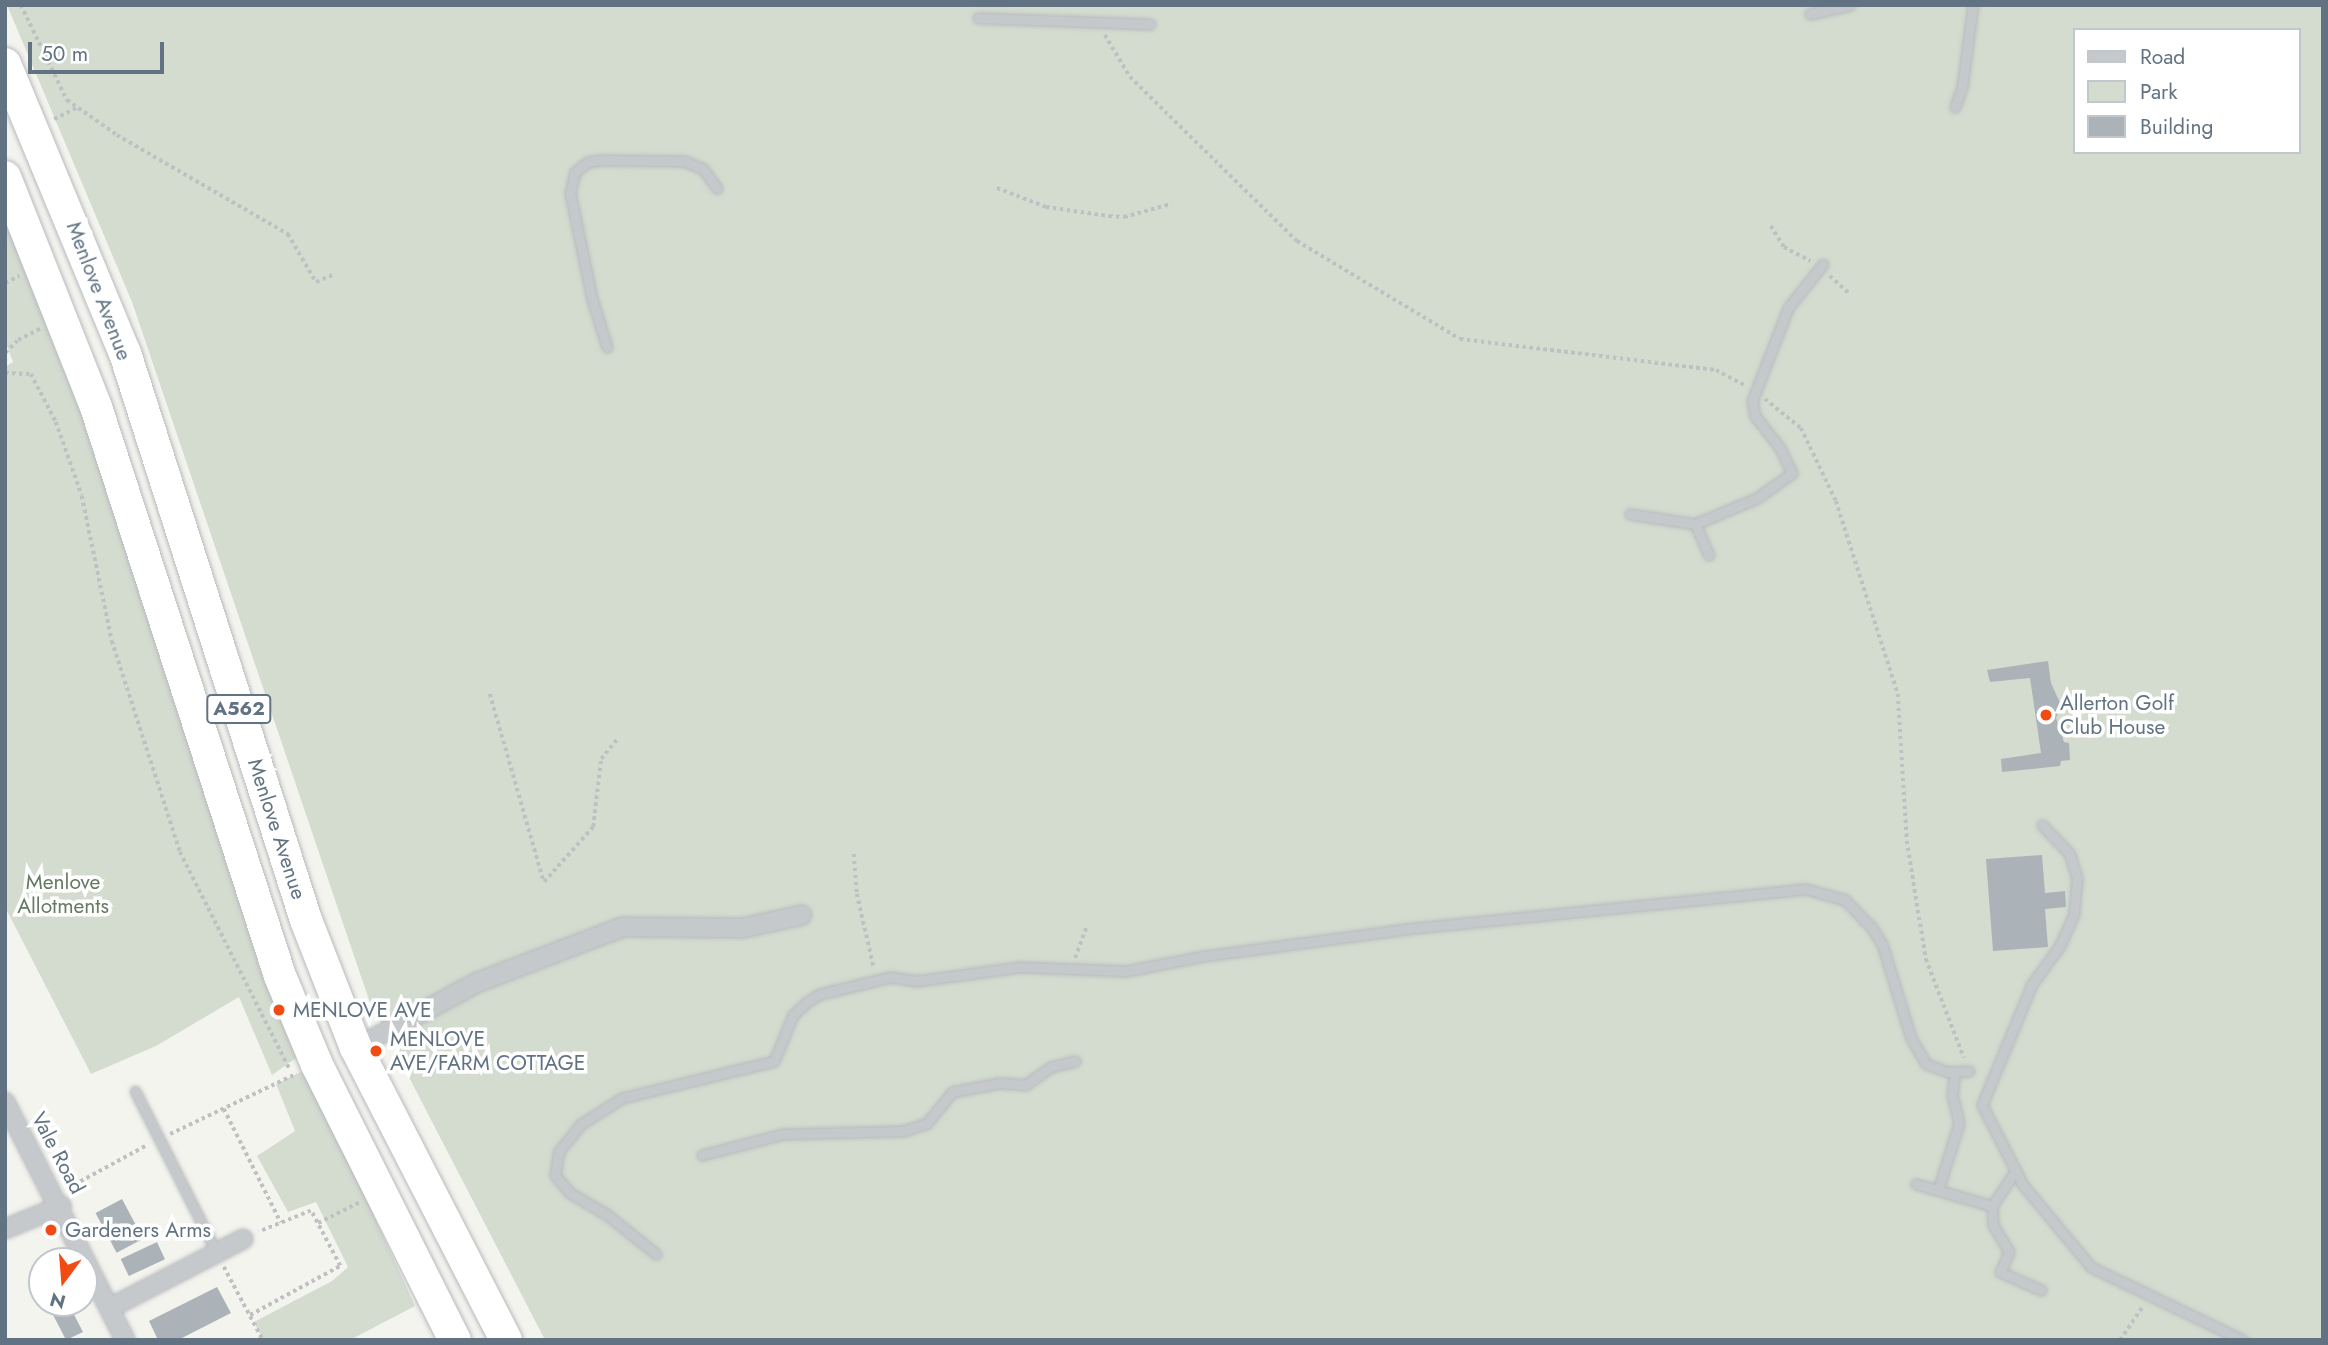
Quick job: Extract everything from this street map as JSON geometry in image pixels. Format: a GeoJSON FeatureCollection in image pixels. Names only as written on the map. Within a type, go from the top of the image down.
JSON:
{"type":"FeatureCollection","features":[{"type":"Feature","properties":{"kind":"highway","name":"Menlove Avenue"},"geometry":{"type":"LineString","coordinates":[[5,64],[125,354],[306,920],[356,1048],[506,1340]]}},
{"type":"Feature","properties":{"kind":"highway","name":"Menlove Avenue"},"geometry":{"type":"LineString","coordinates":[[5,177],[64,317],[201,723],[280,976],[305,1070],[380,1192],[455,1340]]}},
{"type":"Feature","properties":{"kind":"highway"},"geometry":{"type":"LineString","coordinates":[[305,1070],[356,1048]]}},
{"type":"Feature","properties":{"kind":"street"},"geometry":{"type":"LineString","coordinates":[[356,1048],[476,983],[623,927],[743,928],[802,915]]}},
{"type":"Feature","properties":{"kind":"street","name":"Vale Road"},"geometry":{"type":"LineString","coordinates":[[7,1110],[58,1201],[124,1340]]}},
{"type":"Feature","properties":{"kind":"street"},"geometry":{"type":"LineString","coordinates":[[5,1228],[58,1201]]}},
{"type":"Feature","properties":{"kind":"street"},"geometry":{"type":"LineString","coordinates":[[110,1308],[243,1239]]}},
{"type":"Feature","properties":{"kind":"lane"},"geometry":{"type":"LineString","coordinates":[[1810,14],[1850,5]]}},
{"type":"Feature","properties":{"kind":"lane"},"geometry":{"type":"LineString","coordinates":[[1955,107],[1962,87],[1972,5]]}},
{"type":"Feature","properties":{"kind":"lane"},"geometry":{"type":"LineString","coordinates":[[978,18],[1150,24]]}},
{"type":"Feature","properties":{"kind":"lane"},"geometry":{"type":"LineString","coordinates":[[607,347],[592,299],[569,192],[575,172],[588,162],[601,160],[684,161],[703,169],[717,188]]}},
{"type":"Feature","properties":{"kind":"lane"},"geometry":{"type":"LineString","coordinates":[[1630,514],[1695,524],[1757,498],[1791,473],[1780,448],[1755,416],[1755,391],[1788,308],[1823,264]]}},
{"type":"Feature","properties":{"kind":"lane"},"geometry":{"type":"LineString","coordinates":[[1695,524],[1709,555]]}},
{"type":"Feature","properties":{"kind":"lane"},"geometry":{"type":"LineString","coordinates":[[2042,825],[2069,853],[2077,877],[2074,914],[2059,947],[2032,984],[1982,1105],[2016,1170],[2091,1268],[2243,1340]]}},
{"type":"Feature","properties":{"kind":"lane"},"geometry":{"type":"LineString","coordinates":[[656,1254],[606,1214],[570,1194],[555,1175],[559,1151],[581,1124],[611,1102],[774,1061],[793,1015],[807,1002],[820,994],[875,980],[933,979],[1020,967],[1146,969],[1204,956],[1415,928],[1806,889],[1845,900],[1872,928],[1882,944],[1911,1038],[1926,1064],[1955,1072],[1969,1071]]}},
{"type":"Feature","properties":{"kind":"lane"},"geometry":{"type":"LineString","coordinates":[[702,1155],[783,1134],[903,1131],[927,1123],[952,1092],[999,1083],[1025,1085],[1044,1070],[1075,1061]]}},
{"type":"Feature","properties":{"kind":"lane"},"geometry":{"type":"LineString","coordinates":[[1938,1190],[1958,1123],[1952,1094],[1955,1072]]}},
{"type":"Feature","properties":{"kind":"lane"},"geometry":{"type":"LineString","coordinates":[[135,1091],[217,1253]]}},
{"type":"Feature","properties":{"kind":"lane"},"geometry":{"type":"LineString","coordinates":[[2016,1170],[1992,1206],[1993,1225],[2009,1252],[2000,1272],[2041,1290]]}},
{"type":"Feature","properties":{"kind":"lane"},"geometry":{"type":"LineString","coordinates":[[1916,1184],[1992,1206]]}},
{"type":"Feature","properties":{"kind":"path"},"geometry":{"type":"LineString","coordinates":[[21,5],[67,100],[117,135],[288,234],[316,282],[335,274]]}},
{"type":"Feature","properties":{"kind":"path"},"geometry":{"type":"LineString","coordinates":[[1098,22],[1130,77],[1297,241],[1460,339],[1716,370],[1755,391],[1801,428],[1836,501],[1894,682],[1907,841],[1926,959],[1969,1071]]}},
{"type":"Feature","properties":{"kind":"path"},"geometry":{"type":"LineString","coordinates":[[997,188],[1046,207],[1117,217],[1171,204]]}},
{"type":"Feature","properties":{"kind":"path"},"geometry":{"type":"LineString","coordinates":[[5,353],[18,340],[64,317]]}},
{"type":"Feature","properties":{"kind":"path"},"geometry":{"type":"LineString","coordinates":[[5,373],[31,374],[56,422],[82,496],[112,641],[180,852],[305,1070],[159,1139],[58,1201]]}},
{"type":"Feature","properties":{"kind":"path"},"geometry":{"type":"LineString","coordinates":[[490,694],[544,882],[593,827],[601,759],[619,737]]}},
{"type":"Feature","properties":{"kind":"path"},"geometry":{"type":"LineString","coordinates":[[854,854],[857,894],[875,980]]}},
{"type":"Feature","properties":{"kind":"path"},"geometry":{"type":"LineString","coordinates":[[1073,967],[1078,939],[1086,928]]}},
{"type":"Feature","properties":{"kind":"path"},"geometry":{"type":"LineString","coordinates":[[223,1109],[281,1223]]}},
{"type":"Feature","properties":{"kind":"path"},"geometry":{"type":"LineString","coordinates":[[318,1223],[380,1192]]}},
{"type":"Feature","properties":{"kind":"path"},"geometry":{"type":"LineString","coordinates":[[243,1239],[312,1210],[340,1266],[250,1315]]}},
{"type":"Feature","properties":{"kind":"path"},"geometry":{"type":"LineString","coordinates":[[217,1253],[263,1340]]}},
{"type":"Feature","properties":{"kind":"path"},"geometry":{"type":"LineString","coordinates":[[2120,1340],[2150,1296]]}},
{"type":"Feature","properties":{"kind":"green space"},"geometry":{"type":"Polygon","coordinates":[[[7,5],[2323,5],[2323,1340],[545,1340],[369,1000],[132,302],[7,5]]]}},
{"type":"Feature","properties":{"kind":"green space","name":"Menlove Allotments"},"geometry":{"type":"Polygon","coordinates":[[[5,210],[76,391],[303,1053],[272,1075],[239,997],[156,1046],[91,1074],[5,907],[5,367],[13,362],[5,341],[5,210]]]}},
{"type":"Feature","properties":{"kind":"green space"},"geometry":{"type":"Polygon","coordinates":[[[307,1069],[415,1306],[350,1340],[254,1340],[261,1336],[254,1322],[332,1281],[348,1267],[316,1202],[288,1212],[257,1156],[295,1131],[276,1084],[307,1069]]]}},
{"type":"Feature","properties":{"kind":"building","name":"Allerton Golf Club House"},"geometry":{"type":"Polygon","coordinates":[[[2048,661],[2051,683],[2061,705],[2056,718],[2064,742],[2069,743],[2070,760],[2061,761],[2060,766],[2002,772],[2001,759],[2041,753],[2030,678],[1990,682],[1987,670],[2048,661]]]}},
{"type":"Feature","properties":{"kind":"building"},"geometry":{"type":"Polygon","coordinates":[[[2042,855],[2045,893],[2065,891],[2066,907],[2045,909],[2048,947],[1993,951],[1986,859],[2042,855]]]}},
{"type":"Feature","properties":{"kind":"building"},"geometry":{"type":"Polygon","coordinates":[[[122,1199],[143,1239],[117,1253],[96,1213],[122,1199]]]}},
{"type":"Feature","properties":{"kind":"building"},"geometry":{"type":"Polygon","coordinates":[[[157,1242],[165,1259],[129,1276],[121,1259],[157,1242]]]}},
{"type":"Feature","properties":{"kind":"building"},"geometry":{"type":"Polygon","coordinates":[[[217,1287],[231,1313],[178,1340],[158,1340],[149,1321],[217,1287]]]}},
{"type":"Feature","properties":{"kind":"building"},"geometry":{"type":"Polygon","coordinates":[[[54,1317],[75,1317],[83,1332],[66,1340],[54,1317]]]}},
{"type":"Feature","properties":{"kind":"place","name":"Allerton Golf Club House"},"geometry":{"type":"Point","coordinates":[2046,715]}},
{"type":"Feature","properties":{"kind":"place","name":"MENLOVE AVE"},"geometry":{"type":"Point","coordinates":[279,1010]}},
{"type":"Feature","properties":{"kind":"place","name":"MENLOVE AVE/FARM COTTAGE"},"geometry":{"type":"Point","coordinates":[376,1051]}},
{"type":"Feature","properties":{"kind":"place","name":"Gardeners Arms"},"geometry":{"type":"Point","coordinates":[51,1230]}}]}
